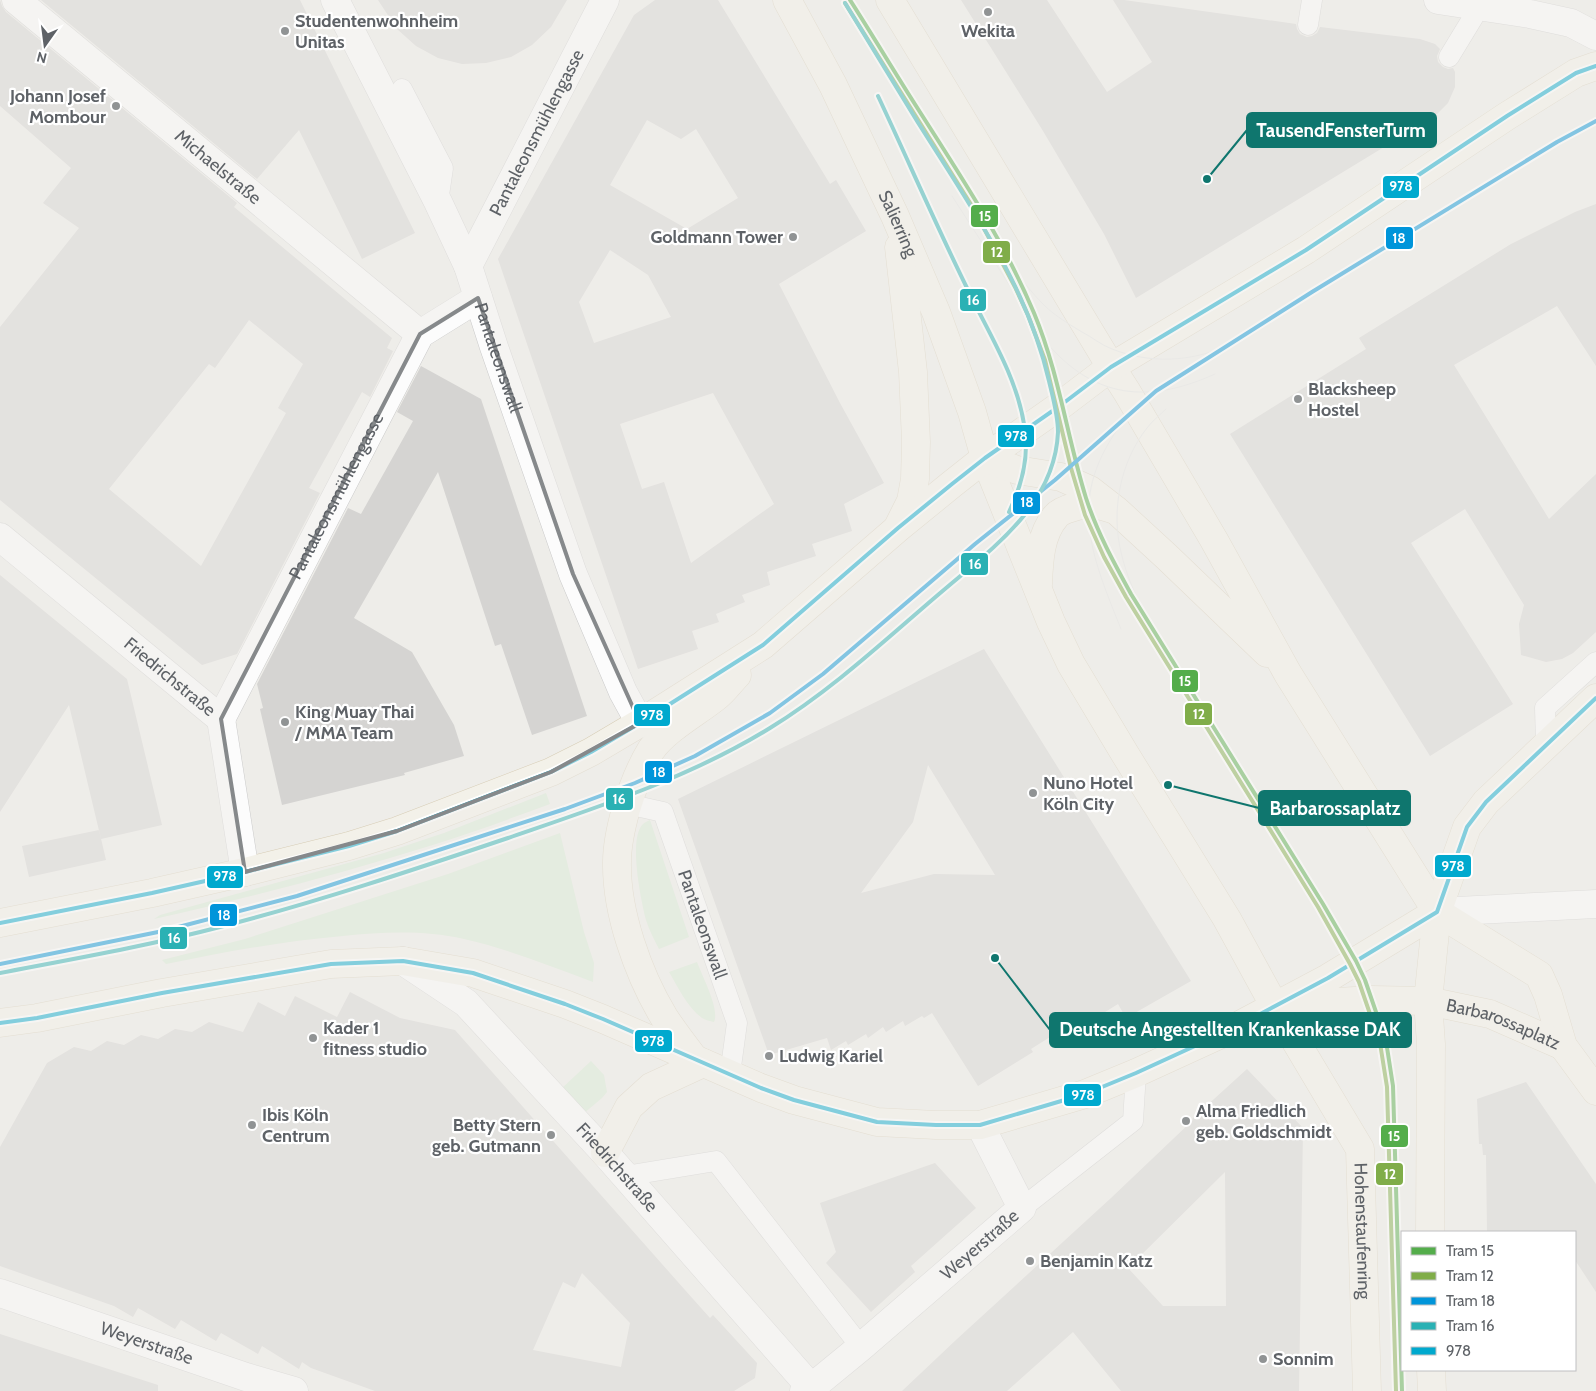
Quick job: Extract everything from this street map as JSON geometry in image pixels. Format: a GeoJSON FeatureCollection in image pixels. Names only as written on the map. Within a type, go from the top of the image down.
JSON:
{"type":"FeatureCollection","features":[{"type":"Feature","properties":{"kind":"main road","name":"Salierring"},"geometry":{"type":"LineString","coordinates":[[787,0],[834,85],[895,216],[936,312],[972,412],[985,458]]}},
{"type":"Feature","properties":{"kind":"main road"},"geometry":{"type":"LineString","coordinates":[[890,0],[1111,367]]}},
{"type":"Feature","properties":{"kind":"main road"},"geometry":{"type":"LineString","coordinates":[[698,1060],[664,1016],[640,970],[628,937],[619,894],[617,862],[620,832],[627,804],[634,783],[651,750],[661,738],[718,696],[763,645],[898,528],[985,458],[1062,405],[1111,367],[1306,250],[1507,116],[1576,73],[1596,66]]}},
{"type":"Feature","properties":{"kind":"main road"},"geometry":{"type":"LineString","coordinates":[[895,216],[913,372],[916,442],[915,479],[911,501],[898,528]]}},
{"type":"Feature","properties":{"kind":"main road","name":"Barbarossaplatz"},"geometry":{"type":"LineString","coordinates":[[1111,367],[1209,532],[1288,674],[1437,912],[1539,975],[1548,995],[1563,1046]]}},
{"type":"Feature","properties":{"kind":"main road"},"geometry":{"type":"LineString","coordinates":[[985,458],[1038,585],[1051,622],[1072,664],[1227,919],[1274,1005]]}},
{"type":"Feature","properties":{"kind":"main road","name":"Barbarossaplatz"},"geometry":{"type":"LineString","coordinates":[[985,458],[1018,470],[1061,477],[1090,490],[1117,511],[1167,557],[1288,674]]}},
{"type":"Feature","properties":{"kind":"main road"},"geometry":{"type":"LineString","coordinates":[[1038,585],[1040,554],[1047,529],[1057,515],[1072,508],[1095,504],[1117,511]]}},
{"type":"Feature","properties":{"kind":"main road"},"geometry":{"type":"LineString","coordinates":[[0,923],[245,872],[349,846],[406,827],[551,772],[591,752],[640,724],[763,645]]}},
{"type":"Feature","properties":{"kind":"main road"},"geometry":{"type":"LineString","coordinates":[[0,1023],[37,1018],[162,993],[332,964],[403,961],[473,973],[573,1007],[761,1088],[794,1100],[878,1122],[980,1125],[1085,1094],[1232,1029],[1328,978],[1437,912],[1467,827],[1486,802],[1596,698]]}},
{"type":"Feature","properties":{"kind":"main road","name":"Barbarossaplatz"},"geometry":{"type":"LineString","coordinates":[[1430,1231],[1431,1044],[1428,1001],[1437,912]]}},
{"type":"Feature","properties":{"kind":"main road","name":"Barbarossaplatz"},"geometry":{"type":"LineString","coordinates":[[1274,1005],[1372,1000],[1428,1001],[1490,1014],[1563,1046]]}},
{"type":"Feature","properties":{"kind":"main road","name":"Hohenstaufenring"},"geometry":{"type":"LineString","coordinates":[[1274,1005],[1360,1149],[1367,1391]]}},
{"type":"Feature","properties":{"kind":"main road"},"geometry":{"type":"LineString","coordinates":[[1563,1046],[1596,1091]]}},
{"type":"Feature","properties":{"kind":"main road"},"geometry":{"type":"LineString","coordinates":[[605,1153],[629,1107],[651,1086],[698,1060]]}},
{"type":"Feature","properties":{"kind":"main road"},"geometry":{"type":"LineString","coordinates":[[1431,1371],[1432,1391]]}},
{"type":"Feature","properties":{"kind":"street","name":"Michaelstraße"},"geometry":{"type":"LineString","coordinates":[[16,0],[420,334]]}},
{"type":"Feature","properties":{"kind":"street","name":"Pantaleonswall"},"geometry":{"type":"LineString","coordinates":[[335,0],[438,202],[468,266],[573,574],[623,692],[640,724]]}},
{"type":"Feature","properties":{"kind":"street","name":"Pantaleonsmühlengasse"},"geometry":{"type":"LineString","coordinates":[[468,266],[605,0]]}},
{"type":"Feature","properties":{"kind":"street"},"geometry":{"type":"LineString","coordinates":[[1462,2],[1571,23],[1596,36]]}},
{"type":"Feature","properties":{"kind":"street"},"geometry":{"type":"LineString","coordinates":[[420,334],[478,298]]}},
{"type":"Feature","properties":{"kind":"street","name":"Pantaleonsmühlengasse"},"geometry":{"type":"LineString","coordinates":[[221,719],[420,334]]}},
{"type":"Feature","properties":{"kind":"street","name":"Friedrichstraße"},"geometry":{"type":"LineString","coordinates":[[0,537],[221,719],[245,872]]}},
{"type":"Feature","properties":{"kind":"street"},"geometry":{"type":"LineString","coordinates":[[1437,912],[1596,904]]}},
{"type":"Feature","properties":{"kind":"street","name":"Friedrichstraße"},"geometry":{"type":"LineString","coordinates":[[403,961],[466,1003],[605,1153],[810,1390]]}},
{"type":"Feature","properties":{"kind":"street","name":"Weyerstraße"},"geometry":{"type":"LineString","coordinates":[[810,1390],[1022,1208],[980,1125]]}},
{"type":"Feature","properties":{"kind":"street","name":"Weyerstraße"},"geometry":{"type":"LineString","coordinates":[[0,1293],[246,1377],[294,1391]]}},
{"type":"Feature","properties":{"kind":"lane"},"geometry":{"type":"LineString","coordinates":[[1308,25],[1312,0]]}},
{"type":"Feature","properties":{"kind":"lane"},"geometry":{"type":"LineString","coordinates":[[1449,57],[1462,2]]}},
{"type":"Feature","properties":{"kind":"lane"},"geometry":{"type":"LineString","coordinates":[[402,89],[443,168],[438,202]]}},
{"type":"Feature","properties":{"kind":"lane"},"geometry":{"type":"LineString","coordinates":[[1546,745],[1545,708],[1596,662]]}},
{"type":"Feature","properties":{"kind":"lane","name":"Pantaleonswall"},"geometry":{"type":"LineString","coordinates":[[627,804],[664,812],[737,1023],[730,1074]]}},
{"type":"Feature","properties":{"kind":"lane"},"geometry":{"type":"LineString","coordinates":[[1022,1208],[1133,1121],[1136,1073]]}},
{"type":"Feature","properties":{"kind":"lane"},"geometry":{"type":"LineString","coordinates":[[625,1176],[716,1161],[861,1348]]}},
{"type":"Feature","properties":{"kind":"highlighted area"},"geometry":{"type":"Polygon","coordinates":[[[478,298],[573,574],[640,723],[551,772],[397,831],[245,872],[221,719],[420,334],[478,298]]]}},
{"type":"Feature","properties":{"kind":"green space"},"geometry":{"type":"Polygon","coordinates":[[[546,793],[550,804],[436,844],[296,884],[154,919],[160,915],[384,853],[444,833],[546,793]]]}},
{"type":"Feature","properties":{"kind":"green space"},"geometry":{"type":"Polygon","coordinates":[[[650,820],[689,937],[659,949],[646,920],[641,899],[636,856],[636,842],[639,831],[643,824],[650,820]]]}},
{"type":"Feature","properties":{"kind":"green space"},"geometry":{"type":"Polygon","coordinates":[[[560,833],[584,932],[594,963],[593,982],[529,958],[480,943],[449,936],[419,933],[321,938],[254,947],[166,964],[162,960],[245,939],[448,874],[560,833]]]}},
{"type":"Feature","properties":{"kind":"green space"},"geometry":{"type":"Polygon","coordinates":[[[697,962],[713,1001],[715,1009],[714,1022],[702,1018],[692,1008],[669,972],[697,962]]]}},
{"type":"Feature","properties":{"kind":"green space"},"geometry":{"type":"Polygon","coordinates":[[[591,1061],[604,1075],[607,1092],[583,1114],[561,1089],[591,1061]]]}},
{"type":"Feature","properties":{"kind":"building"},"geometry":{"type":"Polygon","coordinates":[[[0,0],[6,12],[237,203],[234,207],[392,338],[387,348],[393,351],[370,397],[362,392],[309,488],[320,493],[237,654],[202,665],[0,500],[0,327],[79,228],[43,203],[71,168],[0,106],[0,0]],[[249,320],[215,368],[209,364],[109,489],[201,566],[286,413],[278,408],[303,364],[249,320]]]}},
{"type":"Feature","properties":{"kind":"building"},"geometry":{"type":"Polygon","coordinates":[[[41,0],[300,0],[415,233],[362,259],[299,130],[257,179],[41,0]]]}},
{"type":"Feature","properties":{"kind":"building"},"geometry":{"type":"Polygon","coordinates":[[[378,0],[567,0],[551,27],[532,45],[511,57],[486,63],[462,64],[438,58],[416,46],[397,29],[378,0]]]}},
{"type":"Feature","properties":{"kind":"building"},"geometry":{"type":"Polygon","coordinates":[[[655,0],[718,0],[830,184],[836,180],[866,231],[779,284],[840,403],[884,483],[844,504],[852,531],[812,544],[816,556],[767,572],[770,585],[742,595],[745,602],[716,614],[719,622],[692,631],[698,649],[638,669],[498,259],[634,15],[655,0]],[[647,120],[610,185],[687,229],[738,198],[696,129],[681,139],[647,120]],[[610,250],[579,302],[594,343],[671,317],[648,275],[610,250]],[[713,393],[620,424],[642,489],[664,482],[691,563],[774,504],[713,393]]]}},
{"type":"Feature","properties":{"kind":"building"},"geometry":{"type":"Polygon","coordinates":[[[961,0],[1047,0],[1107,92],[1152,62],[1113,0],[1296,24],[1300,34],[1307,37],[1317,33],[1320,27],[1420,39],[1435,44],[1440,49],[1437,56],[1438,62],[1448,69],[1453,68],[1455,72],[1455,87],[1448,103],[1435,116],[1136,298],[1104,234],[1043,131],[961,0]]]}},
{"type":"Feature","properties":{"kind":"building"},"geometry":{"type":"Polygon","coordinates":[[[1596,204],[1596,366],[1557,306],[1454,365],[1549,519],[1596,474],[1596,632],[1573,653],[1562,659],[1546,662],[1521,655],[1519,624],[1524,605],[1465,509],[1411,543],[1513,704],[1430,756],[1230,434],[1366,349],[1359,338],[1511,244],[1575,212],[1596,204]]]}},
{"type":"Feature","properties":{"kind":"building"},"geometry":{"type":"Polygon","coordinates":[[[421,366],[481,399],[587,716],[532,735],[501,644],[495,646],[438,472],[354,618],[412,652],[454,725],[464,756],[404,773],[405,775],[282,805],[260,709],[263,708],[257,684],[348,508],[361,514],[413,421],[397,412],[421,366]]]}},
{"type":"Feature","properties":{"kind":"building"},"geometry":{"type":"Polygon","coordinates":[[[0,575],[127,679],[162,825],[101,839],[69,705],[0,812],[0,575]]]}},
{"type":"Feature","properties":{"kind":"building"},"geometry":{"type":"Polygon","coordinates":[[[984,649],[1191,981],[1126,1018],[1118,1004],[1081,1027],[1077,1020],[1031,1049],[1033,1052],[978,1086],[932,1013],[924,1018],[922,1016],[905,1026],[903,1021],[886,1032],[883,1027],[868,1038],[866,1034],[848,1045],[846,1041],[831,1050],[827,1038],[769,1055],[678,799],[984,649]],[[928,765],[913,822],[861,893],[934,874],[995,875],[928,765]]]}},
{"type":"Feature","properties":{"kind":"building"},"geometry":{"type":"Polygon","coordinates":[[[99,830],[106,860],[29,877],[22,846],[99,830]]]}},
{"type":"Feature","properties":{"kind":"building"},"geometry":{"type":"Polygon","coordinates":[[[350,992],[400,1018],[455,1030],[710,1318],[713,1315],[757,1363],[755,1378],[734,1391],[375,1391],[311,1368],[302,1362],[299,1369],[262,1346],[258,1354],[221,1333],[216,1341],[181,1320],[175,1329],[138,1308],[133,1317],[114,1306],[0,1266],[0,1147],[47,1063],[74,1047],[91,1051],[107,1041],[124,1045],[141,1035],[158,1039],[175,1029],[192,1032],[209,1022],[243,1032],[258,1002],[285,1016],[295,996],[337,1017],[350,992]],[[582,1273],[575,1288],[563,1282],[533,1350],[621,1367],[630,1323],[582,1273]]]}},
{"type":"Feature","properties":{"kind":"building"},"geometry":{"type":"Polygon","coordinates":[[[1247,1069],[1303,1128],[1299,1391],[1121,1391],[1073,1332],[1007,1391],[902,1391],[1111,1198],[1192,1119],[1247,1069]],[[1225,1172],[1128,1268],[1163,1306],[1226,1306],[1225,1172]]]}},
{"type":"Feature","properties":{"kind":"building"},"geometry":{"type":"Polygon","coordinates":[[[1526,1082],[1596,1184],[1596,1292],[1576,1262],[1576,1231],[1487,1231],[1486,1155],[1483,1155],[1482,1144],[1479,1144],[1477,1099],[1526,1082]]]}},
{"type":"Feature","properties":{"kind":"building"},"geometry":{"type":"Polygon","coordinates":[[[935,1163],[976,1208],[911,1266],[915,1272],[871,1312],[826,1263],[836,1252],[820,1203],[935,1163]]]}},
{"type":"Feature","properties":{"kind":"building"},"geometry":{"type":"Polygon","coordinates":[[[0,1334],[158,1385],[158,1391],[0,1391],[0,1334]]]}},
{"type":"Feature","properties":{"kind":"tram line","name":"15"},"geometry":{"type":"LineString","coordinates":[[850,0],[965,184],[995,234],[1022,286],[1043,336],[1050,359],[1090,511],[1118,571],[1323,904],[1365,980],[1386,1041],[1393,1086],[1401,1357]]}},
{"type":"Feature","properties":{"kind":"tram line","name":"12"},"geometry":{"type":"LineString","coordinates":[[845,3],[972,206],[1015,287],[1045,360],[1071,468],[1085,515],[1104,557],[1126,597],[1318,907],[1359,982],[1380,1043],[1387,1087],[1396,1391]]}},
{"type":"Feature","properties":{"kind":"tram line","name":"16"},"geometry":{"type":"LineString","coordinates":[[0,973],[165,940],[293,907],[401,874],[508,838],[609,803],[675,777],[739,746],[815,698],[979,561],[1016,524],[1032,504],[1045,482],[1054,458],[1058,432],[1055,406],[1039,346],[1011,278],[976,214],[845,3]]}},
{"type":"Feature","properties":{"kind":"tram line","name":"16"},"geometry":{"type":"LineString","coordinates":[[878,96],[1015,388],[1024,424],[1026,447],[1024,469],[1018,491],[1009,512]]}},
{"type":"Feature","properties":{"kind":"tram line","name":"18"},"geometry":{"type":"LineString","coordinates":[[0,964],[163,931],[297,896],[565,809],[635,783],[695,756],[770,713],[823,674],[975,544],[1055,480],[1156,391],[1312,292],[1557,142],[1596,121]]}},
{"type":"Feature","properties":{"kind":"tram line"},"geometry":{"type":"LineString","coordinates":[[952,196],[1046,342],[1064,361],[1083,375],[1103,385],[1124,391],[1145,392],[1168,390],[1191,384],[1215,374]]}},
{"type":"Feature","properties":{"kind":"tram line"},"geometry":{"type":"LineString","coordinates":[[1017,274],[1038,299],[1053,313],[1104,345],[1126,354],[1155,359],[1184,358],[1227,346]]}},
{"type":"Feature","properties":{"kind":"tram line"},"geometry":{"type":"LineString","coordinates":[[1146,617],[1123,561],[1118,536],[1118,504],[1120,487],[1130,456],[1147,428],[1166,409]]}},
{"type":"Feature","properties":{"kind":"tram line"},"geometry":{"type":"LineString","coordinates":[[1121,629],[1099,571],[1092,545],[1089,519],[1090,494],[1096,469],[1109,442],[1129,414]]}},
{"type":"Feature","properties":{"kind":"tram line","name":"15"},"geometry":{"type":"LineString","coordinates":[[1401,1371],[1402,1391]]}},
{"type":"Feature","properties":{"kind":"transit line","name":"978"},"geometry":{"type":"LineString","coordinates":[[0,923],[152,893],[349,846],[397,831],[551,772],[591,752],[763,645],[898,528],[952,484],[1111,367],[1306,250],[1507,116],[1576,73],[1596,66]]}},
{"type":"Feature","properties":{"kind":"transit line","name":"978"},"geometry":{"type":"LineString","coordinates":[[0,1023],[37,1018],[162,993],[331,964],[403,961],[473,973],[565,1004],[761,1088],[794,1100],[877,1122],[980,1125],[1085,1094],[1232,1029],[1328,978],[1437,912],[1467,827],[1486,802],[1596,698]]}},
{"type":"Feature","properties":{"kind":"place","name":"Wekita"},"geometry":{"type":"Point","coordinates":[988,12]}},
{"type":"Feature","properties":{"kind":"place","name":"Studentenwohnheim Unitas"},"geometry":{"type":"Point","coordinates":[285,31]}},
{"type":"Feature","properties":{"kind":"place","name":"Johann Josef Mombour"},"geometry":{"type":"Point","coordinates":[116,106]}},
{"type":"Feature","properties":{"kind":"place","name":"TausendFensterTurm"},"geometry":{"type":"Point","coordinates":[1207,179]}},
{"type":"Feature","properties":{"kind":"place","name":"Goldmann Tower"},"geometry":{"type":"Point","coordinates":[793,237]}},
{"type":"Feature","properties":{"kind":"place","name":"Blacksheep Hostel"},"geometry":{"type":"Point","coordinates":[1298,399]}},
{"type":"Feature","properties":{"kind":"place","name":"King Muay Thai / MMA Team"},"geometry":{"type":"Point","coordinates":[285,722]}},
{"type":"Feature","properties":{"kind":"place","name":"Barbarossaplatz"},"geometry":{"type":"Point","coordinates":[1168,785]}},
{"type":"Feature","properties":{"kind":"place","name":"Nuno Hotel Köln City"},"geometry":{"type":"Point","coordinates":[1033,793]}},
{"type":"Feature","properties":{"kind":"place","name":"Deutsche Angestellten Krankenkasse DAK"},"geometry":{"type":"Point","coordinates":[995,958]}},
{"type":"Feature","properties":{"kind":"place","name":"Kader 1 fitness studio"},"geometry":{"type":"Point","coordinates":[313,1038]}},
{"type":"Feature","properties":{"kind":"place","name":"Ludwig Kariel"},"geometry":{"type":"Point","coordinates":[769,1056]}},
{"type":"Feature","properties":{"kind":"place","name":"Alma Friedlich geb. Goldschmidt"},"geometry":{"type":"Point","coordinates":[1186,1121]}},
{"type":"Feature","properties":{"kind":"place","name":"Ibis Köln Centrum"},"geometry":{"type":"Point","coordinates":[252,1125]}},
{"type":"Feature","properties":{"kind":"place","name":"Betty Stern geb. Gutmann"},"geometry":{"type":"Point","coordinates":[551,1135]}},
{"type":"Feature","properties":{"kind":"place","name":"Benjamin Katz"},"geometry":{"type":"Point","coordinates":[1030,1261]}},
{"type":"Feature","properties":{"kind":"place","name":"Sonnim"},"geometry":{"type":"Point","coordinates":[1263,1359]}}]}
